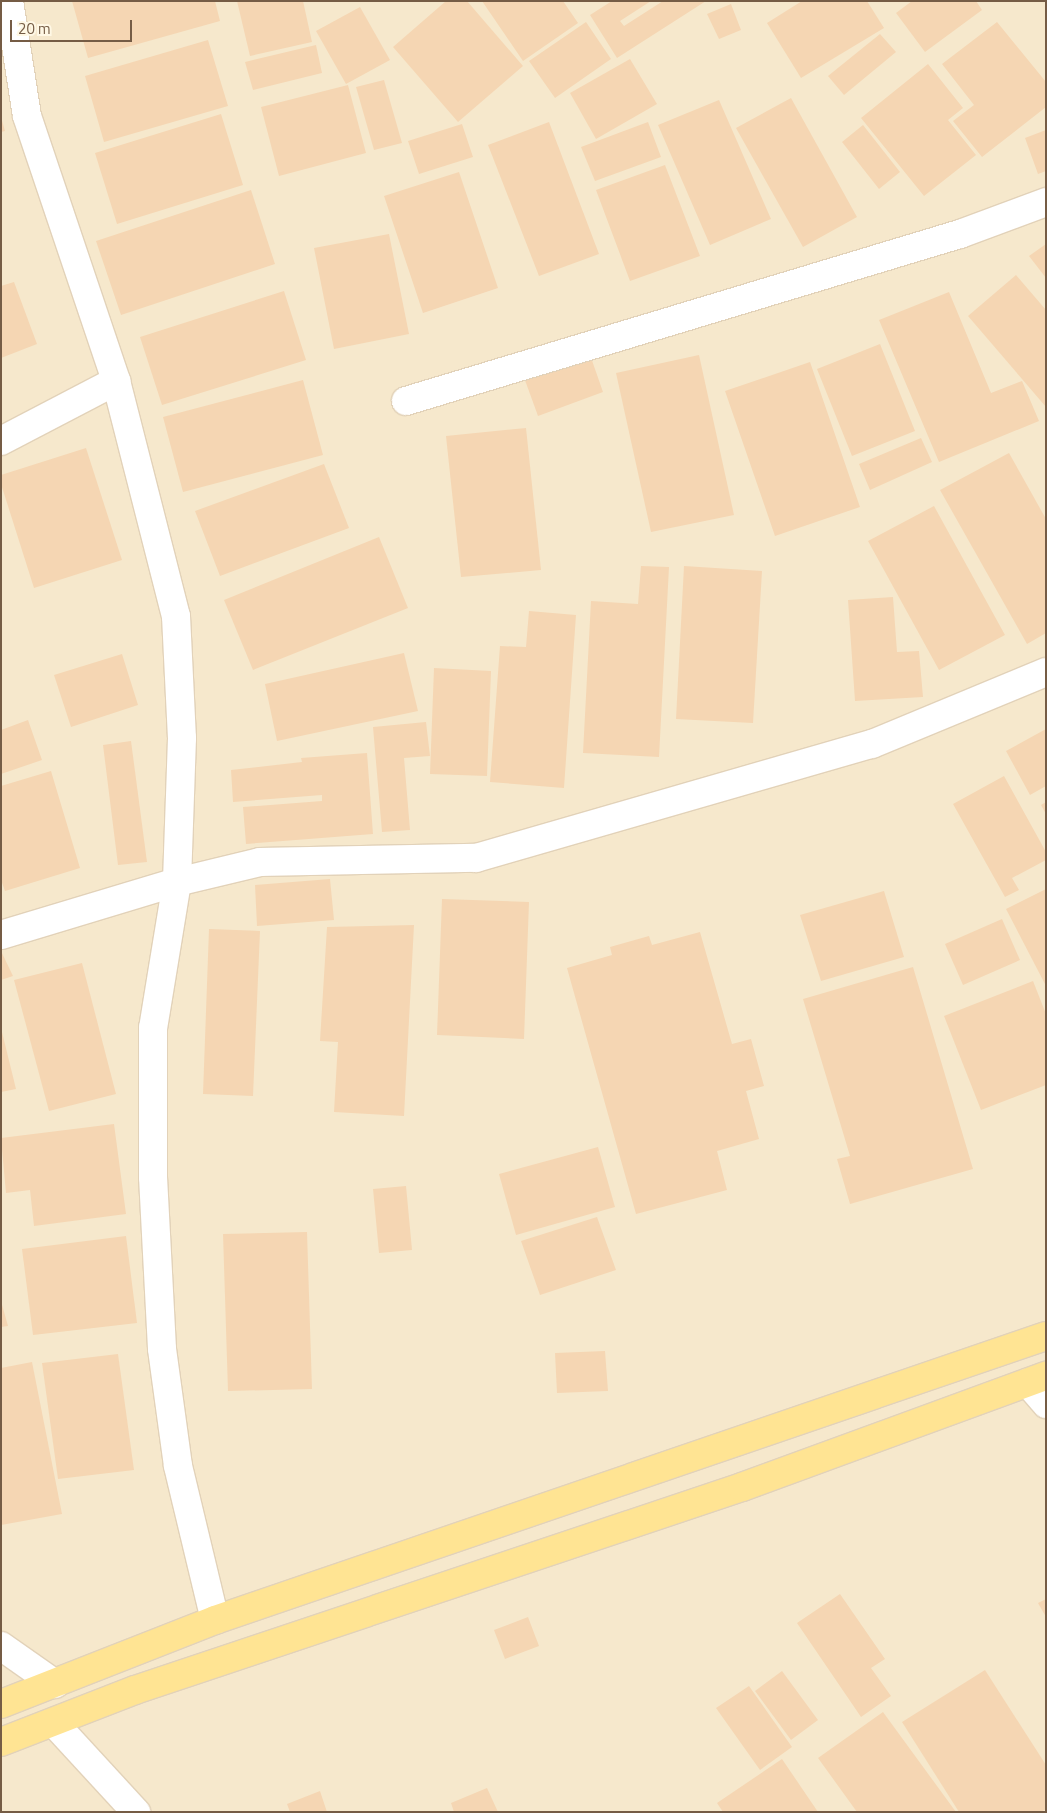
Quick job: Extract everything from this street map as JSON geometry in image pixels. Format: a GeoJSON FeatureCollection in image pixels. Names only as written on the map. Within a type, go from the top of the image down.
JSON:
{"type":"FeatureCollection","features":[{"type":"Feature","properties":{"kind":"main road"},"geometry":{"type":"LineString","coordinates":[[1,1704],[215,1620],[1046,1336]]}},
{"type":"Feature","properties":{"kind":"main road"},"geometry":{"type":"LineString","coordinates":[[1,1742],[55,1724],[135,1690],[742,1487],[1037,1380]]}},
{"type":"Feature","properties":{"kind":"street"},"geometry":{"type":"LineString","coordinates":[[9,1],[27,116],[116,381],[176,616],[182,738],[177,882],[152,1028],[153,1178],[161,1330],[178,1466],[215,1620]]}},
{"type":"Feature","properties":{"kind":"street"},"geometry":{"type":"LineString","coordinates":[[406,401],[960,234],[1046,202]]}},
{"type":"Feature","properties":{"kind":"street"},"geometry":{"type":"LineString","coordinates":[[1,441],[116,381]]}},
{"type":"Feature","properties":{"kind":"street"},"geometry":{"type":"LineString","coordinates":[[1,935],[177,882],[260,862],[476,858],[872,744],[1046,672]]}},
{"type":"Feature","properties":{"kind":"street"},"geometry":{"type":"LineString","coordinates":[[1037,1380],[1046,1404]]}},
{"type":"Feature","properties":{"kind":"street"},"geometry":{"type":"LineString","coordinates":[[1,1646],[55,1684]]}},
{"type":"Feature","properties":{"kind":"street"},"geometry":{"type":"LineString","coordinates":[[55,1724],[136,1812]]}},
{"type":"Feature","properties":{"kind":"shaded area"},"geometry":{"type":"Polygon","coordinates":[[[1,1],[1046,1],[1046,1812],[1,1812],[1,1]]]}},
{"type":"Feature","properties":{"kind":"building"},"geometry":{"type":"Polygon","coordinates":[[[72,1],[215,1],[220,21],[88,58],[72,1]]]}},
{"type":"Feature","properties":{"kind":"building"},"geometry":{"type":"Polygon","coordinates":[[[237,1],[303,1],[312,42],[250,56],[237,1]]]}},
{"type":"Feature","properties":{"kind":"building"},"geometry":{"type":"Polygon","coordinates":[[[446,1],[467,1],[523,66],[458,122],[393,47],[446,1]]]}},
{"type":"Feature","properties":{"kind":"building"},"geometry":{"type":"Polygon","coordinates":[[[482,1],[563,1],[578,23],[523,61],[482,1]]]}},
{"type":"Feature","properties":{"kind":"building"},"geometry":{"type":"Polygon","coordinates":[[[612,1],[651,1],[620,21],[624,26],[663,1],[706,1],[617,58],[590,15],[612,1]]]}},
{"type":"Feature","properties":{"kind":"building"},"geometry":{"type":"Polygon","coordinates":[[[802,1],[867,1],[884,28],[801,78],[767,23],[802,1]]]}},
{"type":"Feature","properties":{"kind":"building"},"geometry":{"type":"Polygon","coordinates":[[[912,1],[976,1],[982,10],[925,52],[896,13],[912,1]]]}},
{"type":"Feature","properties":{"kind":"building"},"geometry":{"type":"Polygon","coordinates":[[[731,4],[741,30],[719,39],[707,14],[731,4]]]}},
{"type":"Feature","properties":{"kind":"building"},"geometry":{"type":"Polygon","coordinates":[[[360,7],[390,60],[346,84],[316,31],[360,7]]]}},
{"type":"Feature","properties":{"kind":"building"},"geometry":{"type":"Polygon","coordinates":[[[586,22],[611,59],[555,98],[529,61],[586,22]]]}},
{"type":"Feature","properties":{"kind":"building"},"geometry":{"type":"Polygon","coordinates":[[[997,22],[1046,82],[1046,107],[982,157],[953,121],[974,105],[942,64],[997,22]]]}},
{"type":"Feature","properties":{"kind":"building"},"geometry":{"type":"Polygon","coordinates":[[[880,34],[896,52],[844,95],[828,76],[880,34]]]}},
{"type":"Feature","properties":{"kind":"building"},"geometry":{"type":"Polygon","coordinates":[[[208,40],[228,106],[104,142],[85,76],[208,40]]]}},
{"type":"Feature","properties":{"kind":"building"},"geometry":{"type":"Polygon","coordinates":[[[316,45],[322,73],[253,90],[245,62],[316,45]]]}},
{"type":"Feature","properties":{"kind":"building"},"geometry":{"type":"Polygon","coordinates":[[[630,59],[657,104],[596,139],[570,93],[630,59]]]}},
{"type":"Feature","properties":{"kind":"building"},"geometry":{"type":"Polygon","coordinates":[[[928,64],[963,108],[948,120],[976,155],[924,196],[861,118],[928,64]]]}},
{"type":"Feature","properties":{"kind":"building"},"geometry":{"type":"Polygon","coordinates":[[[384,80],[402,143],[374,150],[356,87],[384,80]]]}},
{"type":"Feature","properties":{"kind":"building"},"geometry":{"type":"Polygon","coordinates":[[[348,85],[366,153],[279,176],[261,107],[348,85]]]}},
{"type":"Feature","properties":{"kind":"building"},"geometry":{"type":"Polygon","coordinates":[[[791,98],[857,217],[803,247],[736,128],[791,98]]]}},
{"type":"Feature","properties":{"kind":"building"},"geometry":{"type":"Polygon","coordinates":[[[719,100],[771,219],[710,245],[658,125],[719,100]]]}},
{"type":"Feature","properties":{"kind":"building"},"geometry":{"type":"Polygon","coordinates":[[[221,114],[243,185],[117,224],[95,153],[221,114]]]}},
{"type":"Feature","properties":{"kind":"building"},"geometry":{"type":"Polygon","coordinates":[[[1,117],[5,131],[1,132],[1,117]]]}},
{"type":"Feature","properties":{"kind":"building"},"geometry":{"type":"Polygon","coordinates":[[[549,122],[599,254],[539,276],[488,145],[549,122]]]}},
{"type":"Feature","properties":{"kind":"building"},"geometry":{"type":"Polygon","coordinates":[[[648,122],[661,157],[595,181],[581,147],[648,122]]]}},
{"type":"Feature","properties":{"kind":"building"},"geometry":{"type":"Polygon","coordinates":[[[462,124],[473,157],[419,174],[408,141],[462,124]]]}},
{"type":"Feature","properties":{"kind":"building"},"geometry":{"type":"Polygon","coordinates":[[[863,125],[900,172],[879,189],[842,142],[863,125]]]}},
{"type":"Feature","properties":{"kind":"building"},"geometry":{"type":"Polygon","coordinates":[[[1046,130],[1046,171],[1038,174],[1025,138],[1046,130]]]}},
{"type":"Feature","properties":{"kind":"building"},"geometry":{"type":"Polygon","coordinates":[[[665,165],[700,256],[630,281],[596,190],[665,165]]]}},
{"type":"Feature","properties":{"kind":"building"},"geometry":{"type":"Polygon","coordinates":[[[459,172],[498,288],[423,313],[384,196],[459,172]]]}},
{"type":"Feature","properties":{"kind":"building"},"geometry":{"type":"Polygon","coordinates":[[[251,190],[275,264],[121,315],[96,241],[251,190]]]}},
{"type":"Feature","properties":{"kind":"building"},"geometry":{"type":"Polygon","coordinates":[[[389,234],[409,334],[334,349],[314,248],[389,234]]]}},
{"type":"Feature","properties":{"kind":"building"},"geometry":{"type":"Polygon","coordinates":[[[1046,244],[1046,278],[1029,256],[1046,244]]]}},
{"type":"Feature","properties":{"kind":"building"},"geometry":{"type":"Polygon","coordinates":[[[1016,275],[1046,310],[1046,407],[968,316],[1016,275]]]}},
{"type":"Feature","properties":{"kind":"building"},"geometry":{"type":"Polygon","coordinates":[[[14,282],[37,344],[1,358],[1,286],[14,282]]]}},
{"type":"Feature","properties":{"kind":"building"},"geometry":{"type":"Polygon","coordinates":[[[284,291],[306,360],[162,405],[140,337],[284,291]]]}},
{"type":"Feature","properties":{"kind":"building"},"geometry":{"type":"Polygon","coordinates":[[[949,292],[991,393],[1022,381],[1039,421],[939,462],[879,320],[949,292]]]}},
{"type":"Feature","properties":{"kind":"building"},"geometry":{"type":"Polygon","coordinates":[[[880,344],[915,431],[852,456],[817,369],[880,344]]]}},
{"type":"Feature","properties":{"kind":"building"},"geometry":{"type":"Polygon","coordinates":[[[588,349],[603,392],[538,416],[522,372],[588,349]]]}},
{"type":"Feature","properties":{"kind":"building"},"geometry":{"type":"Polygon","coordinates":[[[699,355],[734,515],[651,532],[616,373],[699,355]]]}},
{"type":"Feature","properties":{"kind":"building"},"geometry":{"type":"Polygon","coordinates":[[[810,362],[860,507],[775,536],[725,391],[810,362]]]}},
{"type":"Feature","properties":{"kind":"building"},"geometry":{"type":"Polygon","coordinates":[[[303,380],[323,455],[183,492],[163,417],[303,380]]]}},
{"type":"Feature","properties":{"kind":"building"},"geometry":{"type":"Polygon","coordinates":[[[526,428],[541,570],[461,577],[446,436],[526,428]]]}},
{"type":"Feature","properties":{"kind":"building"},"geometry":{"type":"Polygon","coordinates":[[[921,438],[932,462],[870,490],[859,464],[921,438]]]}},
{"type":"Feature","properties":{"kind":"building"},"geometry":{"type":"Polygon","coordinates":[[[86,448],[122,560],[34,588],[1,484],[1,475],[86,448]]]}},
{"type":"Feature","properties":{"kind":"building"},"geometry":{"type":"Polygon","coordinates":[[[1009,453],[1046,519],[1046,633],[1027,644],[940,490],[1009,453]]]}},
{"type":"Feature","properties":{"kind":"building"},"geometry":{"type":"Polygon","coordinates":[[[324,464],[349,528],[220,576],[195,511],[324,464]]]}},
{"type":"Feature","properties":{"kind":"building"},"geometry":{"type":"Polygon","coordinates":[[[934,506],[1005,635],[939,670],[868,541],[934,506]]]}},
{"type":"Feature","properties":{"kind":"building"},"geometry":{"type":"Polygon","coordinates":[[[379,537],[408,608],[253,670],[224,600],[379,537]]]}},
{"type":"Feature","properties":{"kind":"building"},"geometry":{"type":"Polygon","coordinates":[[[641,566],[669,567],[659,757],[583,753],[591,601],[638,604],[641,566]]]}},
{"type":"Feature","properties":{"kind":"building"},"geometry":{"type":"Polygon","coordinates":[[[684,566],[762,571],[753,723],[676,719],[684,566]]]}},
{"type":"Feature","properties":{"kind":"building"},"geometry":{"type":"Polygon","coordinates":[[[893,597],[897,652],[919,651],[923,697],[855,701],[848,600],[893,597]]]}},
{"type":"Feature","properties":{"kind":"building"},"geometry":{"type":"Polygon","coordinates":[[[529,611],[576,615],[564,788],[490,782],[500,646],[526,647],[529,611]]]}},
{"type":"Feature","properties":{"kind":"building"},"geometry":{"type":"Polygon","coordinates":[[[404,653],[418,711],[277,741],[265,684],[404,653]]]}},
{"type":"Feature","properties":{"kind":"building"},"geometry":{"type":"Polygon","coordinates":[[[122,654],[138,705],[71,727],[54,675],[122,654]]]}},
{"type":"Feature","properties":{"kind":"building"},"geometry":{"type":"Polygon","coordinates":[[[434,668],[491,671],[487,776],[430,774],[434,668]]]}},
{"type":"Feature","properties":{"kind":"building"},"geometry":{"type":"Polygon","coordinates":[[[28,720],[42,760],[1,774],[1,730],[28,720]]]}},
{"type":"Feature","properties":{"kind":"building"},"geometry":{"type":"Polygon","coordinates":[[[426,722],[430,756],[404,758],[410,830],[382,832],[373,727],[426,722]]]}},
{"type":"Feature","properties":{"kind":"building"},"geometry":{"type":"Polygon","coordinates":[[[1046,729],[1046,786],[1030,795],[1006,751],[1046,729]]]}},
{"type":"Feature","properties":{"kind":"building"},"geometry":{"type":"Polygon","coordinates":[[[131,741],[147,862],[118,865],[103,745],[131,741]]]}},
{"type":"Feature","properties":{"kind":"building"},"geometry":{"type":"Polygon","coordinates":[[[367,753],[373,834],[246,844],[243,807],[322,801],[322,795],[233,802],[231,770],[302,762],[301,758],[367,753]]]}},
{"type":"Feature","properties":{"kind":"building"},"geometry":{"type":"Polygon","coordinates":[[[51,771],[80,868],[5,891],[1,880],[1,786],[51,771]]]}},
{"type":"Feature","properties":{"kind":"building"},"geometry":{"type":"Polygon","coordinates":[[[1004,776],[1046,852],[1046,860],[1012,878],[1019,890],[1005,897],[953,804],[1004,776]]]}},
{"type":"Feature","properties":{"kind":"building"},"geometry":{"type":"Polygon","coordinates":[[[1046,802],[1046,814],[1041,805],[1046,802]]]}},
{"type":"Feature","properties":{"kind":"building"},"geometry":{"type":"Polygon","coordinates":[[[330,879],[334,920],[257,926],[255,885],[330,879]]]}},
{"type":"Feature","properties":{"kind":"building"},"geometry":{"type":"Polygon","coordinates":[[[1046,889],[1046,986],[1006,909],[1046,889]]]}},
{"type":"Feature","properties":{"kind":"building"},"geometry":{"type":"Polygon","coordinates":[[[884,891],[904,957],[821,981],[800,915],[884,891]]]}},
{"type":"Feature","properties":{"kind":"building"},"geometry":{"type":"Polygon","coordinates":[[[442,899],[529,902],[524,1039],[437,1035],[442,899]]]}},
{"type":"Feature","properties":{"kind":"building"},"geometry":{"type":"Polygon","coordinates":[[[1002,919],[1020,960],[963,985],[945,944],[1002,919]]]}},
{"type":"Feature","properties":{"kind":"building"},"geometry":{"type":"Polygon","coordinates":[[[414,925],[404,1116],[334,1112],[338,1042],[320,1041],[327,927],[414,925]]]}},
{"type":"Feature","properties":{"kind":"building"},"geometry":{"type":"Polygon","coordinates":[[[209,929],[260,931],[253,1096],[203,1094],[209,929]]]}},
{"type":"Feature","properties":{"kind":"building"},"geometry":{"type":"Polygon","coordinates":[[[700,932],[732,1044],[751,1039],[764,1086],[746,1091],[759,1139],[717,1151],[727,1190],[636,1214],[567,968],[612,955],[610,947],[649,936],[652,945],[700,932]]]}},
{"type":"Feature","properties":{"kind":"building"},"geometry":{"type":"Polygon","coordinates":[[[1,951],[13,976],[1,980],[1,951]]]}},
{"type":"Feature","properties":{"kind":"building"},"geometry":{"type":"Polygon","coordinates":[[[82,963],[116,1094],[49,1111],[14,980],[82,963]]]}},
{"type":"Feature","properties":{"kind":"building"},"geometry":{"type":"Polygon","coordinates":[[[913,967],[973,1169],[850,1204],[837,1159],[850,1156],[803,999],[913,967]]]}},
{"type":"Feature","properties":{"kind":"building"},"geometry":{"type":"Polygon","coordinates":[[[1033,981],[1046,1014],[1046,1085],[981,1110],[944,1016],[1033,981]]]}},
{"type":"Feature","properties":{"kind":"building"},"geometry":{"type":"Polygon","coordinates":[[[1,1033],[16,1089],[1,1092],[1,1033]]]}},
{"type":"Feature","properties":{"kind":"building"},"geometry":{"type":"Polygon","coordinates":[[[114,1124],[126,1214],[34,1226],[30,1190],[6,1193],[1,1138],[114,1124]]]}},
{"type":"Feature","properties":{"kind":"building"},"geometry":{"type":"Polygon","coordinates":[[[598,1147],[615,1207],[516,1235],[499,1174],[598,1147]]]}},
{"type":"Feature","properties":{"kind":"building"},"geometry":{"type":"Polygon","coordinates":[[[406,1186],[412,1250],[379,1253],[373,1189],[406,1186]]]}},
{"type":"Feature","properties":{"kind":"building"},"geometry":{"type":"Polygon","coordinates":[[[597,1217],[616,1270],[540,1295],[521,1241],[597,1217]]]}},
{"type":"Feature","properties":{"kind":"building"},"geometry":{"type":"Polygon","coordinates":[[[307,1232],[312,1389],[228,1391],[223,1234],[307,1232]]]}},
{"type":"Feature","properties":{"kind":"building"},"geometry":{"type":"Polygon","coordinates":[[[126,1236],[137,1323],[33,1335],[22,1249],[126,1236]]]}},
{"type":"Feature","properties":{"kind":"building"},"geometry":{"type":"Polygon","coordinates":[[[1,1301],[8,1326],[1,1327],[1,1301]]]}},
{"type":"Feature","properties":{"kind":"building"},"geometry":{"type":"Polygon","coordinates":[[[605,1351],[608,1391],[557,1393],[555,1353],[605,1351]]]}},
{"type":"Feature","properties":{"kind":"building"},"geometry":{"type":"Polygon","coordinates":[[[118,1354],[134,1470],[58,1479],[42,1363],[118,1354]]]}},
{"type":"Feature","properties":{"kind":"building"},"geometry":{"type":"Polygon","coordinates":[[[32,1362],[62,1514],[1,1525],[1,1368],[32,1362]]]}},
{"type":"Feature","properties":{"kind":"building"},"geometry":{"type":"Polygon","coordinates":[[[840,1594],[885,1659],[871,1668],[891,1696],[861,1717],[797,1623],[840,1594]]]}},
{"type":"Feature","properties":{"kind":"building"},"geometry":{"type":"Polygon","coordinates":[[[1046,1599],[1046,1617],[1038,1603],[1046,1599]]]}},
{"type":"Feature","properties":{"kind":"building"},"geometry":{"type":"Polygon","coordinates":[[[528,1617],[539,1646],[505,1659],[494,1630],[528,1617]]]}},
{"type":"Feature","properties":{"kind":"building"},"geometry":{"type":"Polygon","coordinates":[[[985,1670],[1046,1765],[1046,1809],[1041,1812],[959,1812],[902,1722],[985,1670]]]}},
{"type":"Feature","properties":{"kind":"building"},"geometry":{"type":"Polygon","coordinates":[[[782,1671],[818,1720],[791,1740],[755,1691],[782,1671]]]}},
{"type":"Feature","properties":{"kind":"building"},"geometry":{"type":"Polygon","coordinates":[[[749,1686],[792,1747],[760,1770],[716,1708],[749,1686]]]}},
{"type":"Feature","properties":{"kind":"building"},"geometry":{"type":"Polygon","coordinates":[[[883,1712],[956,1812],[857,1812],[818,1758],[883,1712]]]}},
{"type":"Feature","properties":{"kind":"building"},"geometry":{"type":"Polygon","coordinates":[[[782,1759],[818,1812],[723,1812],[717,1803],[782,1759]]]}},
{"type":"Feature","properties":{"kind":"building"},"geometry":{"type":"Polygon","coordinates":[[[487,1788],[498,1812],[454,1812],[451,1803],[487,1788]]]}},
{"type":"Feature","properties":{"kind":"building"},"geometry":{"type":"Polygon","coordinates":[[[320,1791],[327,1812],[290,1812],[287,1804],[320,1791]]]}}]}
